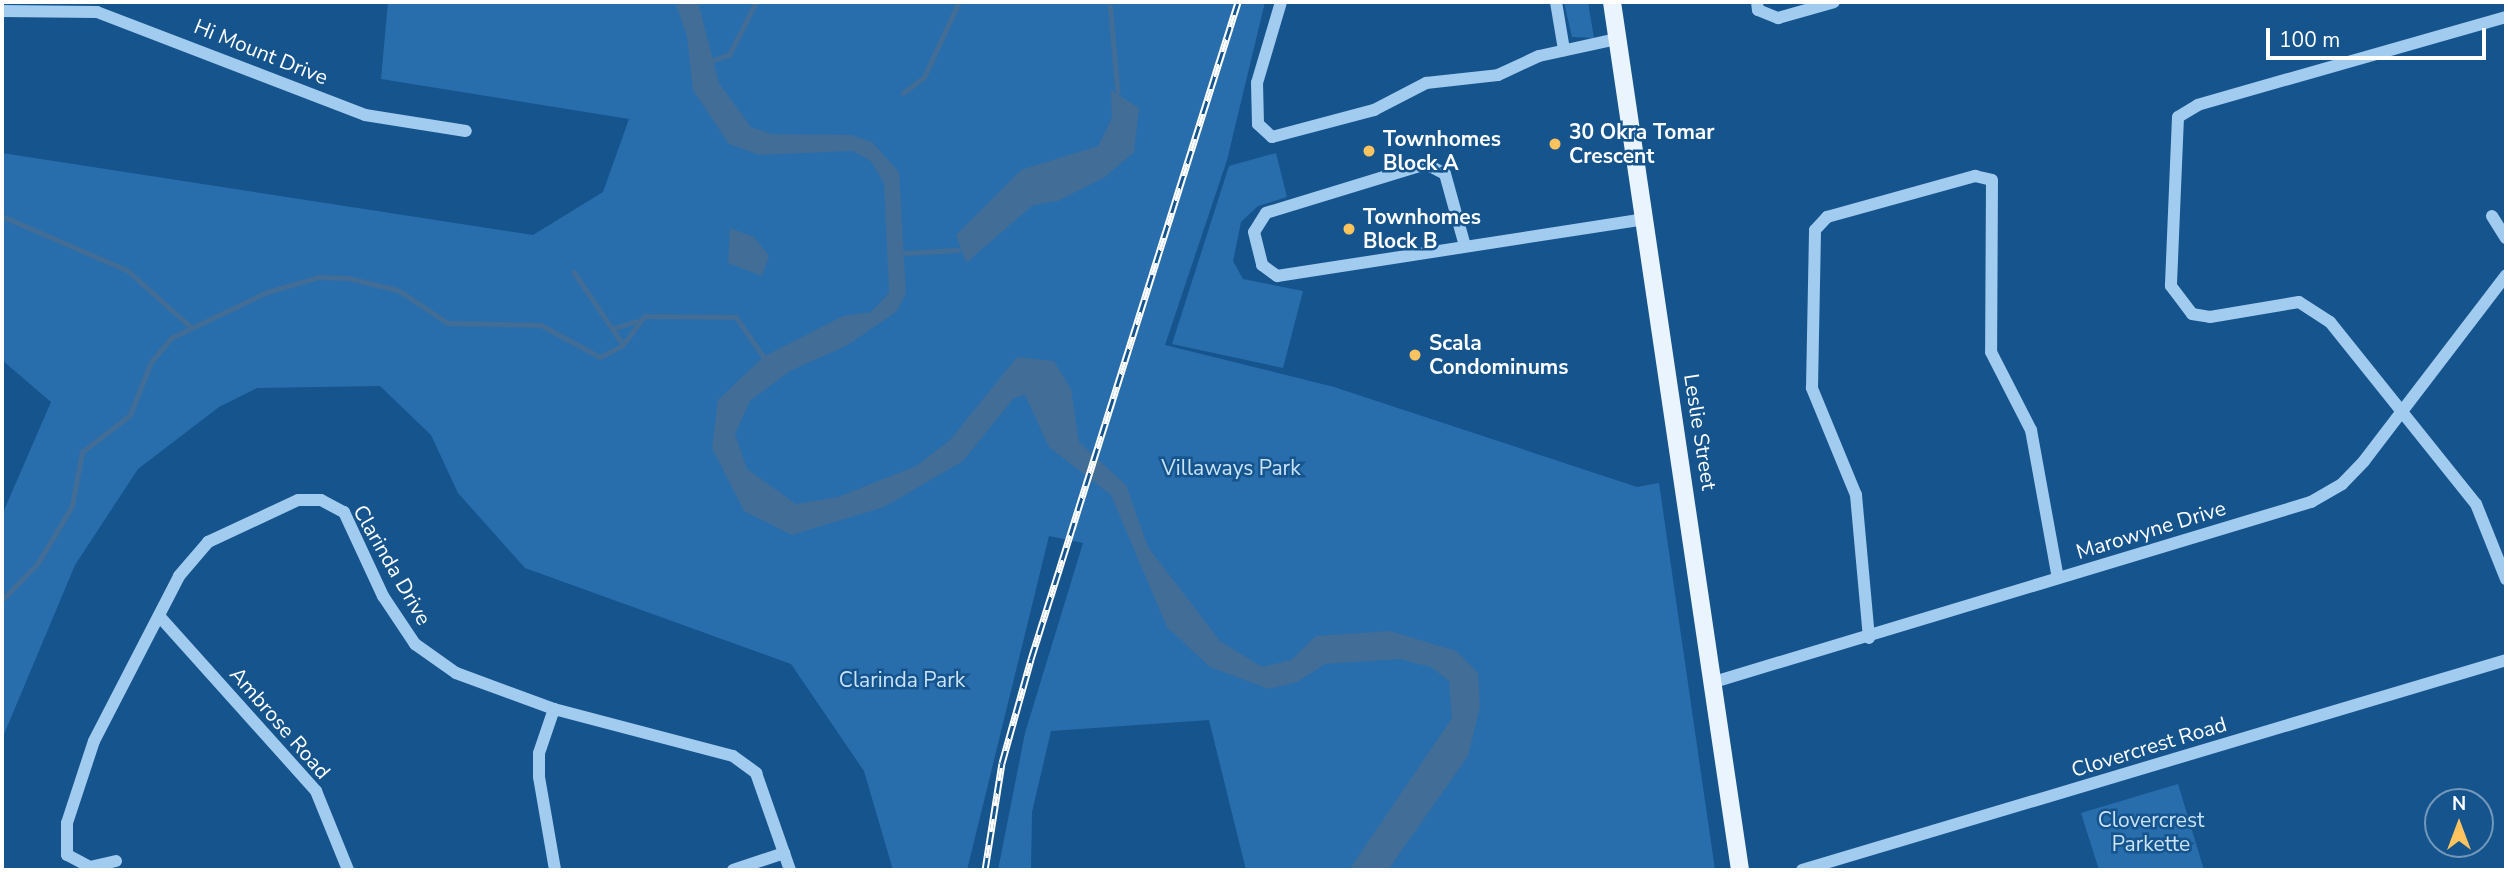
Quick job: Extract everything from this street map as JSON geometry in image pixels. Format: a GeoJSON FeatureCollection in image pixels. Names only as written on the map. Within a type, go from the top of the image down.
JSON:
{"type":"FeatureCollection","features":[{"type":"Feature","properties":{"kind":"main road","name":"Leslie Street"},"geometry":{"type":"LineString","coordinates":[[1612,2],[1740,870]]}},
{"type":"Feature","properties":{"kind":"street"},"geometry":{"type":"LineString","coordinates":[[1281,2],[1257,83],[1258,124],[1272,137],[1374,110],[1426,83],[1498,75],[1564,50],[1617,39]]}},
{"type":"Feature","properties":{"kind":"street"},"geometry":{"type":"LineString","coordinates":[[1556,2],[1564,50]]}},
{"type":"Feature","properties":{"kind":"street"},"geometry":{"type":"LineString","coordinates":[[1757,2],[1758,10],[1778,18],[1834,2]]}},
{"type":"Feature","properties":{"kind":"street","name":"Hi Mount Drive"},"geometry":{"type":"LineString","coordinates":[[2,11],[97,12],[365,115],[466,131]]}},
{"type":"Feature","properties":{"kind":"street"},"geometry":{"type":"LineString","coordinates":[[2506,17],[2198,105],[2178,117],[2172,286],[2192,314],[2210,317],[2299,302],[2330,321],[2476,504],[2506,579]]}},
{"type":"Feature","properties":{"kind":"street"},"geometry":{"type":"LineString","coordinates":[[1465,246],[1445,174],[1426,164],[1266,213],[1254,232],[1262,265],[1277,276],[1644,219]]}},
{"type":"Feature","properties":{"kind":"street"},"geometry":{"type":"LineString","coordinates":[[1869,638],[1856,495],[1812,388],[1815,230],[1826,217],[1975,176],[1992,180],[1991,352],[2031,430],[2058,578]]}},
{"type":"Feature","properties":{"kind":"street"},"geometry":{"type":"LineString","coordinates":[[2492,216],[2506,238]]}},
{"type":"Feature","properties":{"kind":"street","name":"Marowyne Drive"},"geometry":{"type":"LineString","coordinates":[[1714,682],[1869,638],[2311,502],[2342,484],[2402,411],[2506,275]]}},
{"type":"Feature","properties":{"kind":"street","name":"Clarinda Drive"},"geometry":{"type":"LineString","coordinates":[[116,861],[90,867],[67,855],[67,823],[94,741],[179,576],[208,542],[298,500],[321,500],[344,512],[383,596],[415,644],[456,673],[554,709],[733,756],[756,773],[790,870]]}},
{"type":"Feature","properties":{"kind":"street","name":"Ambrose Road"},"geometry":{"type":"LineString","coordinates":[[160,617],[316,791],[348,870]]}},
{"type":"Feature","properties":{"kind":"street","name":"Clovercrest Road"},"geometry":{"type":"LineString","coordinates":[[1802,870],[2506,660]]}},
{"type":"Feature","properties":{"kind":"street"},"geometry":{"type":"LineString","coordinates":[[554,709],[538,753],[538,777],[555,870]]}},
{"type":"Feature","properties":{"kind":"street"},"geometry":{"type":"LineString","coordinates":[[733,870],[783,853]]}},
{"type":"Feature","properties":{"kind":"green space"},"geometry":{"type":"Polygon","coordinates":[[[388,2],[1265,2],[1227,160],[1165,345],[1334,387],[1637,487],[1659,483],[1715,870],[1246,870],[1209,720],[1051,731],[1032,812],[1031,870],[998,870],[1025,733],[1083,543],[1049,536],[967,870],[893,870],[864,771],[791,664],[525,568],[458,493],[431,435],[380,386],[257,388],[219,407],[138,469],[75,565],[2,739],[2,515],[51,402],[2,360],[2,153],[533,235],[603,192],[629,119],[381,79],[388,2]]]}},
{"type":"Feature","properties":{"kind":"green space"},"geometry":{"type":"Polygon","coordinates":[[[1564,2],[1588,2],[1594,38],[1572,37],[1564,2]]]}},
{"type":"Feature","properties":{"kind":"green space"},"geometry":{"type":"Polygon","coordinates":[[[1276,153],[1287,197],[1258,206],[1241,222],[1233,261],[1243,279],[1303,291],[1283,368],[1172,344],[1229,166],[1276,153]]]}},
{"type":"Feature","properties":{"kind":"green space","name":"Clovercrest Parkette"},"geometry":{"type":"Polygon","coordinates":[[[2178,784],[2204,870],[2099,870],[2081,813],[2178,784]]]}},
{"type":"Feature","properties":{"kind":"shaded area"},"geometry":{"type":"Polygon","coordinates":[[[675,2],[698,2],[719,83],[751,127],[772,134],[851,135],[872,142],[899,172],[906,294],[896,312],[846,346],[790,371],[750,401],[735,434],[747,469],[796,504],[838,497],[916,466],[950,440],[1017,357],[1054,361],[1071,389],[1079,442],[1126,485],[1148,547],[1220,641],[1262,667],[1291,660],[1316,636],[1390,631],[1456,651],[1478,673],[1480,707],[1468,756],[1388,870],[1349,870],[1452,718],[1449,681],[1431,667],[1399,659],[1325,664],[1297,682],[1269,689],[1210,667],[1167,627],[1111,495],[1049,447],[1025,395],[1014,398],[963,461],[884,507],[792,535],[744,511],[712,448],[718,400],[763,357],[843,316],[871,312],[889,293],[884,183],[871,161],[852,151],[759,155],[729,144],[693,90],[687,36],[675,2]]]}},
{"type":"Feature","properties":{"kind":"shaded area"},"geometry":{"type":"Polygon","coordinates":[[[1111,90],[1139,108],[1134,152],[1105,177],[1058,201],[1033,205],[966,263],[956,235],[1021,170],[1098,146],[1112,118],[1111,90]]]}},
{"type":"Feature","properties":{"kind":"shaded area"},"geometry":{"type":"Polygon","coordinates":[[[730,228],[754,237],[769,256],[762,276],[728,263],[730,228]]]}},
{"type":"Feature","properties":{"kind":"waterway"},"geometry":{"type":"LineString","coordinates":[[707,62],[729,55],[756,2]]}},
{"type":"Feature","properties":{"kind":"waterway"},"geometry":{"type":"LineString","coordinates":[[903,93],[924,77],[959,2]]}},
{"type":"Feature","properties":{"kind":"waterway"},"geometry":{"type":"LineString","coordinates":[[1110,2],[1118,92]]}},
{"type":"Feature","properties":{"kind":"waterway"},"geometry":{"type":"LineString","coordinates":[[2,216],[127,270],[191,327]]}},
{"type":"Feature","properties":{"kind":"waterway"},"geometry":{"type":"LineString","coordinates":[[903,253],[958,250]]}},
{"type":"Feature","properties":{"kind":"waterway"},"geometry":{"type":"LineString","coordinates":[[574,272],[622,343]]}},
{"type":"Feature","properties":{"kind":"waterway"},"geometry":{"type":"LineString","coordinates":[[2,600],[38,563],[72,506],[82,452],[130,415],[151,362],[171,338],[267,292],[319,277],[348,278],[398,290],[448,323],[541,325],[600,357],[622,346],[645,316],[736,317],[766,360]]}},
{"type":"Feature","properties":{"kind":"waterway"},"geometry":{"type":"LineString","coordinates":[[612,329],[637,321]]}},
{"type":"Feature","properties":{"kind":"railway"},"geometry":{"type":"LineString","coordinates":[[985,870],[1002,763],[1031,659],[1238,2]]}},
{"type":"Feature","properties":{"kind":"place","name":"30 Okra Tomar Crescent"},"geometry":{"type":"Point","coordinates":[1555,144]}},
{"type":"Feature","properties":{"kind":"place","name":"Townhomes Block A"},"geometry":{"type":"Point","coordinates":[1369,151]}},
{"type":"Feature","properties":{"kind":"place","name":"Townhomes Block B"},"geometry":{"type":"Point","coordinates":[1349,229]}},
{"type":"Feature","properties":{"kind":"place","name":"Scala Condominums"},"geometry":{"type":"Point","coordinates":[1415,355]}},
{"type":"Feature","properties":{"kind":"park label","name":"Villaways Park"},"geometry":{"type":"Point","coordinates":[1231,468]}},
{"type":"Feature","properties":{"kind":"park label","name":"Clarinda Park"},"geometry":{"type":"Point","coordinates":[902,680]}}]}
